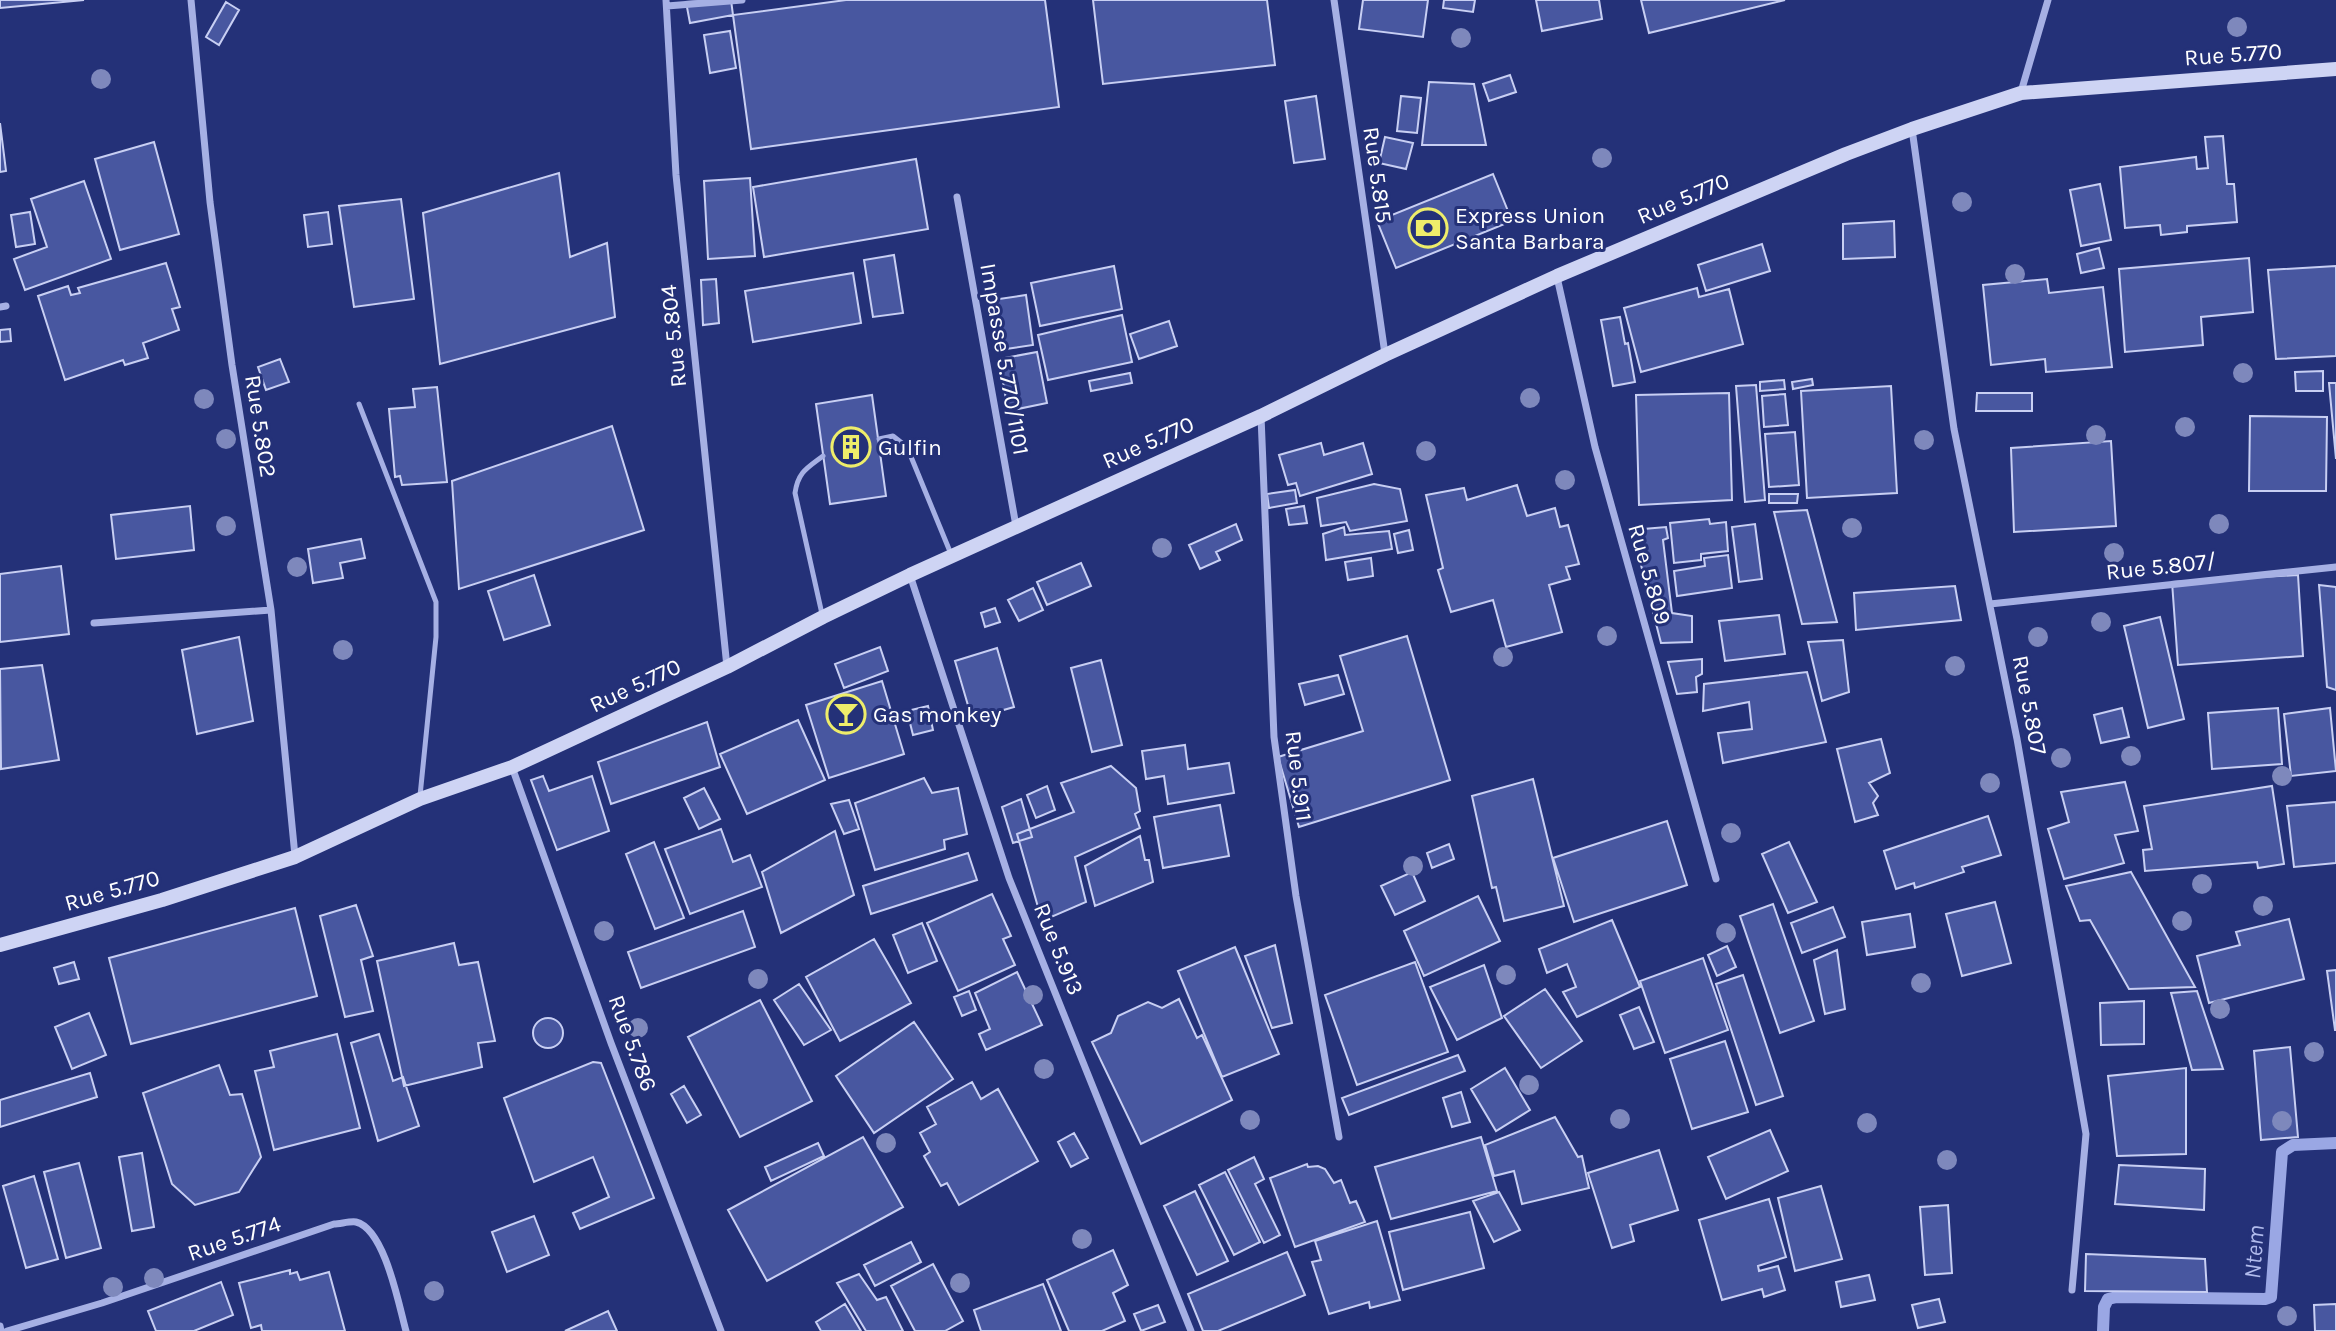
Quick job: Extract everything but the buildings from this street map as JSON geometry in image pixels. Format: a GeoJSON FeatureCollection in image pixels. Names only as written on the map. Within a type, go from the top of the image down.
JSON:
{"type":"FeatureCollection","features":[{"type":"Feature","properties":{"kind":"main road","name":"Rue 5.770"},"geometry":{"type":"LineString","coordinates":[[0,945],[162,900],[295,857],[420,799],[512,767],[727,667],[910,575],[1261,416],[1385,355],[1557,276],[1846,154],[1912,129],[2021,93],[2336,69]]}},
{"type":"Feature","properties":{"kind":"street","name":"Rue 5.802"},"geometry":{"type":"LineString","coordinates":[[191,0],[212,216],[232,365],[271,610],[295,857]]}},
{"type":"Feature","properties":{"kind":"street"},"geometry":{"type":"LineString","coordinates":[[666,3],[742,0]]}},
{"type":"Feature","properties":{"kind":"street","name":"Rue 5.815"},"geometry":{"type":"LineString","coordinates":[[1334,0],[1385,355]]}},
{"type":"Feature","properties":{"kind":"street"},"geometry":{"type":"LineString","coordinates":[[2021,93],[2048,0]]}},
{"type":"Feature","properties":{"kind":"street","name":"Rue 5.804"},"geometry":{"type":"LineString","coordinates":[[666,3],[676,175],[727,667]]}},
{"type":"Feature","properties":{"kind":"street","name":"Rue 5.807"},"geometry":{"type":"LineString","coordinates":[[1912,129],[1954,429],[2020,753],[2086,1134],[2072,1290]]}},
{"type":"Feature","properties":{"kind":"street","name":"Impasse 5.770/1101"},"geometry":{"type":"LineString","coordinates":[[957,197],[1016,527]]}},
{"type":"Feature","properties":{"kind":"street","name":"Rue 5.809"},"geometry":{"type":"LineString","coordinates":[[1557,276],[1595,447],[1716,879]]}},
{"type":"Feature","properties":{"kind":"street","name":"Rue 5.911"},"geometry":{"type":"LineString","coordinates":[[1261,416],[1274,737],[1296,896],[1339,1137]]}},
{"type":"Feature","properties":{"kind":"street","name":"Rue 5.807/"},"geometry":{"type":"LineString","coordinates":[[1990,604],[2336,567]]}},
{"type":"Feature","properties":{"kind":"street","name":"Rue 5.913"},"geometry":{"type":"LineString","coordinates":[[910,575],[1009,878],[1191,1331]]}},
{"type":"Feature","properties":{"kind":"street"},"geometry":{"type":"LineString","coordinates":[[94,623],[271,610]]}},
{"type":"Feature","properties":{"kind":"street","name":"Rue 5.786"},"geometry":{"type":"LineString","coordinates":[[512,767],[611,1043],[721,1331]]}},
{"type":"Feature","properties":{"kind":"street","name":"Rue 5.774"},"geometry":{"type":"LineString","coordinates":[[7,1331],[102,1303],[334,1224],[357,1222],[372,1233],[382,1251],[406,1331]]}},
{"type":"Feature","properties":{"kind":"lane"},"geometry":{"type":"LineString","coordinates":[[359,404],[436,602],[436,637],[420,799]]}},
{"type":"Feature","properties":{"kind":"lane"},"geometry":{"type":"LineString","coordinates":[[879,439],[893,436],[907,447],[952,558]]}},
{"type":"Feature","properties":{"kind":"lane"},"geometry":{"type":"LineString","coordinates":[[823,456],[804,470],[797,480],[795,493],[823,617]]}},
{"type":"Feature","properties":{"kind":"waterway","name":"Ntem"},"geometry":{"type":"LineString","coordinates":[[2103,1331],[2104,1307],[2108,1299],[2117,1297],[2271,1297],[2282,1152],[2293,1145],[2336,1143]]}},
{"type":"Feature","properties":{"kind":"place","name":"Express Union Santa Barbara"},"geometry":{"type":"Point","coordinates":[1428,228]}},
{"type":"Feature","properties":{"kind":"place","name":"Gulfin"},"geometry":{"type":"Point","coordinates":[851,447]}},
{"type":"Feature","properties":{"kind":"place","name":"Gas monkey"},"geometry":{"type":"Point","coordinates":[846,714]}}]}
